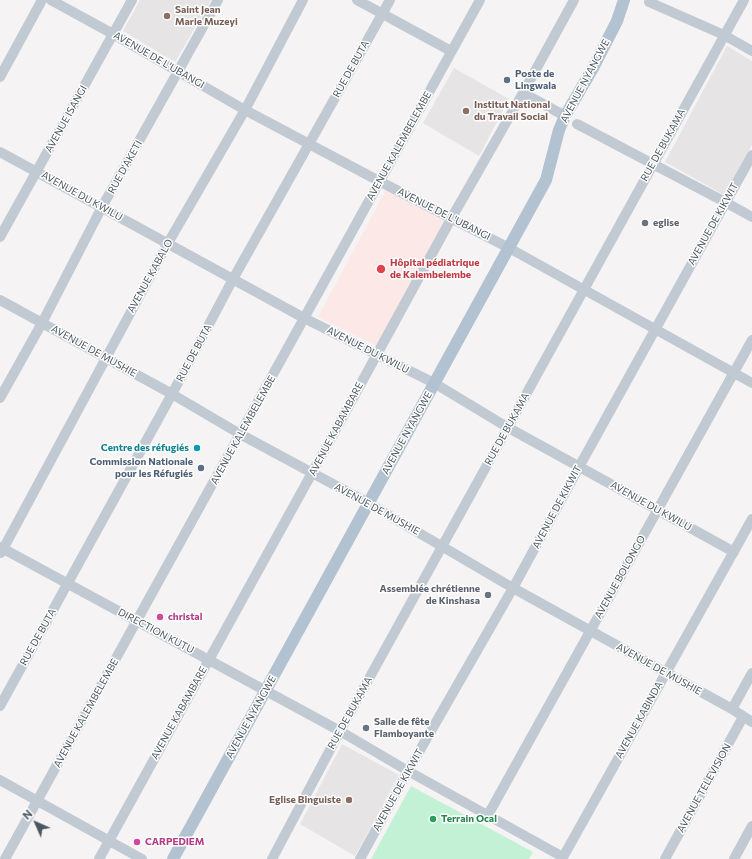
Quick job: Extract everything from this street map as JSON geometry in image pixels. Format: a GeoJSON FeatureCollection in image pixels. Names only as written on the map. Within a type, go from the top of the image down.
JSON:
{"type":"FeatureCollection","features":[{"type":"Feature","properties":{"kind":"main road","name":"AVENUE NYANGWE"},"geometry":{"type":"LineString","coordinates":[[172,859],[510,248],[546,180],[559,130],[565,116],[617,21],[624,0]]}},
{"type":"Feature","properties":{"kind":"street"},"geometry":{"type":"LineString","coordinates":[[0,77],[42,0]]}},
{"type":"Feature","properties":{"kind":"street","name":"AVENUE DE L'UBANGI"},"geometry":{"type":"LineString","coordinates":[[51,0],[179,71],[245,110],[379,182],[510,248],[752,383]]}},
{"type":"Feature","properties":{"kind":"street","name":"AVENUE ISANGI"},"geometry":{"type":"LineString","coordinates":[[0,237],[132,0]]}},
{"type":"Feature","properties":{"kind":"street","name":"RUE D'AKETI"},"geometry":{"type":"LineString","coordinates":[[0,398],[42,323],[102,207],[218,0]]}},
{"type":"Feature","properties":{"kind":"street","name":"AVENUE KABALO"},"geometry":{"type":"LineString","coordinates":[[1,549],[168,243],[245,110],[303,0]]}},
{"type":"Feature","properties":{"kind":"street"},"geometry":{"type":"LineString","coordinates":[[357,0],[451,51]]}},
{"type":"Feature","properties":{"kind":"street","name":"RUE DE BUTA"},"geometry":{"type":"LineString","coordinates":[[0,706],[309,144],[390,0]]}},
{"type":"Feature","properties":{"kind":"street","name":"AVENUE KALEMBELEMBE"},"geometry":{"type":"LineString","coordinates":[[5,859],[480,0]]}},
{"type":"Feature","properties":{"kind":"street","name":"AVENUE KABAMBARE"},"geometry":{"type":"LineString","coordinates":[[99,859],[376,354],[451,219],[524,93],[574,0]]}},
{"type":"Feature","properties":{"kind":"street","name":"RUE DE BUKAMA"},"geometry":{"type":"LineString","coordinates":[[272,859],[340,731],[507,427],[744,0]]}},
{"type":"Feature","properties":{"kind":"street"},"geometry":{"type":"LineString","coordinates":[[649,2],[724,35],[752,51]]}},
{"type":"Feature","properties":{"kind":"street"},"geometry":{"type":"LineString","coordinates":[[524,93],[565,116]]}},
{"type":"Feature","properties":{"kind":"street"},"geometry":{"type":"LineString","coordinates":[[577,124],[752,217]]}},
{"type":"Feature","properties":{"kind":"street","name":"AVENUE DU KWILU"},"geometry":{"type":"LineString","coordinates":[[0,152],[304,318],[434,383],[507,427],[734,552]]}},
{"type":"Feature","properties":{"kind":"street","name":"AVENUE DE KIKWIT"},"geometry":{"type":"LineString","coordinates":[[360,859],[408,771],[513,588],[752,155]]}},
{"type":"Feature","properties":{"kind":"street","name":"AVENUE DE MUSHIE"},"geometry":{"type":"LineString","coordinates":[[0,300],[172,394],[240,434],[368,503],[513,588],[732,709],[748,720]]}},
{"type":"Feature","properties":{"kind":"street","name":"AVENUE BOLONGO"},"geometry":{"type":"LineString","coordinates":[[488,815],[752,340]]}},
{"type":"Feature","properties":{"kind":"street","name":"AVENUE KABINDA"},"geometry":{"type":"LineString","coordinates":[[562,858],[752,519]]}},
{"type":"Feature","properties":{"kind":"street","name":"DIRECTION KUTU"},"geometry":{"type":"LineString","coordinates":[[1,549],[68,583],[266,690],[562,858]]}},
{"type":"Feature","properties":{"kind":"street"},"geometry":{"type":"LineString","coordinates":[[732,709],[752,673]]}},
{"type":"Feature","properties":{"kind":"street","name":"AVENUE TELEVISION"},"geometry":{"type":"LineString","coordinates":[[665,859],[748,720]]}},
{"type":"Feature","properties":{"kind":"street"},"geometry":{"type":"LineString","coordinates":[[0,780],[142,859]]}},
{"type":"Feature","properties":{"kind":"street"},"geometry":{"type":"LineString","coordinates":[[734,859],[752,826]]}},
{"type":"Feature","properties":{"kind":"shaded area","name":"Saint Jean Marie Muzeyi"},"geometry":{"type":"Polygon","coordinates":[[[140,0],[211,0],[175,62],[123,31],[140,0]]]}},
{"type":"Feature","properties":{"kind":"shaded area"},"geometry":{"type":"Polygon","coordinates":[[[727,46],[752,61],[752,145],[724,195],[665,162],[727,46]]]}},
{"type":"Feature","properties":{"kind":"shaded area","name":"Institut National du Travail Social"},"geometry":{"type":"Polygon","coordinates":[[[454,68],[509,99],[479,156],[423,123],[454,68]]]}},
{"type":"Feature","properties":{"kind":"shaded area","name":"Hôpital pédiatrique de Kalembelembe"},"geometry":{"type":"Polygon","coordinates":[[[386,190],[444,221],[377,346],[318,317],[386,190]]]}},
{"type":"Feature","properties":{"kind":"shaded area","name":"Eglise Binguiste"},"geometry":{"type":"Polygon","coordinates":[[[342,744],[399,775],[355,856],[300,824],[342,744]]]}},
{"type":"Feature","properties":{"kind":"green space","name":"Terrain Ocal"},"geometry":{"type":"Polygon","coordinates":[[[411,786],[533,852],[529,859],[371,859],[411,786]]]}},
{"type":"Feature","properties":{"kind":"place","name":"Saint Jean Marie Muzeyi"},"geometry":{"type":"Point","coordinates":[167,16]}},
{"type":"Feature","properties":{"kind":"place","name":"Poste de Lingwala"},"geometry":{"type":"Point","coordinates":[507,80]}},
{"type":"Feature","properties":{"kind":"place","name":"Institut National du Travail Social"},"geometry":{"type":"Point","coordinates":[466,111]}},
{"type":"Feature","properties":{"kind":"place","name":"eglise"},"geometry":{"type":"Point","coordinates":[645,223]}},
{"type":"Feature","properties":{"kind":"place","name":"Hôpital pédiatrique de Kalembelembe"},"geometry":{"type":"Point","coordinates":[381,269]}},
{"type":"Feature","properties":{"kind":"place","name":"Centre des réfugiés"},"geometry":{"type":"Point","coordinates":[197,448]}},
{"type":"Feature","properties":{"kind":"place","name":"Commission Nationale pour les Réfugiés"},"geometry":{"type":"Point","coordinates":[201,468]}},
{"type":"Feature","properties":{"kind":"place","name":"Assemblée chrétienne de Kinshasa"},"geometry":{"type":"Point","coordinates":[488,595]}},
{"type":"Feature","properties":{"kind":"place","name":"christal"},"geometry":{"type":"Point","coordinates":[160,617]}},
{"type":"Feature","properties":{"kind":"place","name":"Salle de fête Flamboyante"},"geometry":{"type":"Point","coordinates":[366,728]}},
{"type":"Feature","properties":{"kind":"place","name":"Eglise Binguiste"},"geometry":{"type":"Point","coordinates":[349,800]}},
{"type":"Feature","properties":{"kind":"place","name":"Terrain Ocal"},"geometry":{"type":"Point","coordinates":[433,819]}},
{"type":"Feature","properties":{"kind":"place","name":"CARPEDIEM"},"geometry":{"type":"Point","coordinates":[137,842]}}]}
